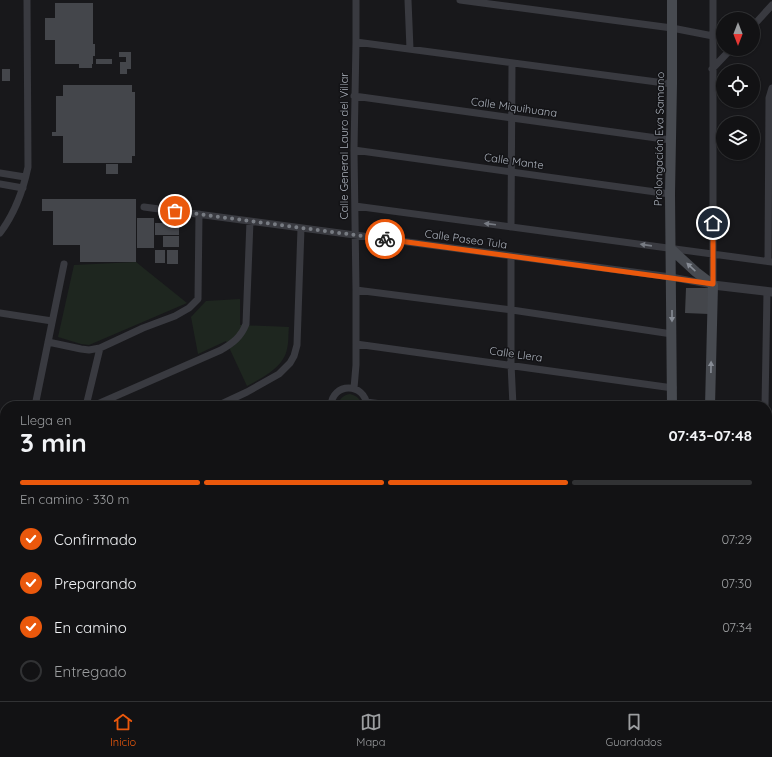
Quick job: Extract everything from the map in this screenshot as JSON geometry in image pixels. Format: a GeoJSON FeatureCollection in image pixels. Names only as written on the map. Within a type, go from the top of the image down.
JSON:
{"type":"FeatureCollection","features":[{"type":"Feature","properties":{"kind":"main road","name":"Prolongación Eva Samano"},"geometry":{"type":"LineString","coordinates":[[672,0],[670,194],[672,401]]}},
{"type":"Feature","properties":{"kind":"main road"},"geometry":{"type":"LineString","coordinates":[[671,249],[696,272],[713,284],[710,401]]}},
{"type":"Feature","properties":{"kind":"street"},"geometry":{"type":"LineString","coordinates":[[0,233],[14,212],[23,188],[28,167],[27,0]]}},
{"type":"Feature","properties":{"kind":"street","name":"Calle General Lauro del Villar"},"geometry":{"type":"LineString","coordinates":[[354,388],[356,376],[354,96],[356,0]]}},
{"type":"Feature","properties":{"kind":"street"},"geometry":{"type":"LineString","coordinates":[[408,0],[410,49]]}},
{"type":"Feature","properties":{"kind":"street"},"geometry":{"type":"LineString","coordinates":[[460,0],[672,28],[713,36]]}},
{"type":"Feature","properties":{"kind":"street"},"geometry":{"type":"LineString","coordinates":[[713,0],[713,284],[769,292],[765,401]]}},
{"type":"Feature","properties":{"kind":"street"},"geometry":{"type":"LineString","coordinates":[[760,18],[772,5]]}},
{"type":"Feature","properties":{"kind":"street"},"geometry":{"type":"LineString","coordinates":[[356,42],[672,84]]}},
{"type":"Feature","properties":{"kind":"street"},"geometry":{"type":"LineString","coordinates":[[712,69],[724,56]]}},
{"type":"Feature","properties":{"kind":"street"},"geometry":{"type":"LineString","coordinates":[[511,227],[512,62]]}},
{"type":"Feature","properties":{"kind":"street"},"geometry":{"type":"LineString","coordinates":[[770,261],[769,98],[772,88]]}},
{"type":"Feature","properties":{"kind":"street","name":"Calle Miquihuana"},"geometry":{"type":"LineString","coordinates":[[354,96],[671,140]]}},
{"type":"Feature","properties":{"kind":"street","name":"Calle Mante"},"geometry":{"type":"LineString","coordinates":[[354,150],[670,194]]}},
{"type":"Feature","properties":{"kind":"street"},"geometry":{"type":"LineString","coordinates":[[0,174],[25,177]]}},
{"type":"Feature","properties":{"kind":"street"},"geometry":{"type":"LineString","coordinates":[[0,184],[23,188]]}},
{"type":"Feature","properties":{"kind":"street","name":"Calle Paseo Tula"},"geometry":{"type":"LineString","coordinates":[[355,206],[770,261]]}},
{"type":"Feature","properties":{"kind":"street","name":"Calle Paseo Tula"},"geometry":{"type":"LineString","coordinates":[[144,207],[713,284]]}},
{"type":"Feature","properties":{"kind":"street"},"geometry":{"type":"LineString","coordinates":[[48,342],[89,350],[100,348],[143,328],[175,316],[194,304],[198,299],[199,214]]}},
{"type":"Feature","properties":{"kind":"street"},"geometry":{"type":"LineString","coordinates":[[104,401],[221,350],[232,343],[244,331],[246,324],[250,221]]}},
{"type":"Feature","properties":{"kind":"street"},"geometry":{"type":"LineString","coordinates":[[228,401],[279,374],[290,363],[294,356],[296,345],[301,228]]}},
{"type":"Feature","properties":{"kind":"street"},"geometry":{"type":"LineString","coordinates":[[511,256],[511,364],[513,401]]}},
{"type":"Feature","properties":{"kind":"street"},"geometry":{"type":"LineString","coordinates":[[36,401],[64,264]]}},
{"type":"Feature","properties":{"kind":"street"},"geometry":{"type":"LineString","coordinates":[[356,290],[512,310],[672,334]]}},
{"type":"Feature","properties":{"kind":"street"},"geometry":{"type":"LineString","coordinates":[[0,313],[52,321]]}},
{"type":"Feature","properties":{"kind":"street","name":"Calle Llera"},"geometry":{"type":"LineString","coordinates":[[356,344],[511,364],[673,388]]}},
{"type":"Feature","properties":{"kind":"street"},"geometry":{"type":"LineString","coordinates":[[87,401],[100,348]]}},
{"type":"Feature","properties":{"kind":"street"},"geometry":{"type":"LineString","coordinates":[[332,401],[337,392],[345,388],[354,388],[362,393],[365,401]]}},
{"type":"Feature","properties":{"kind":"shaded area"},"geometry":{"type":"Polygon","coordinates":[[[136,262],[187,303],[89,345],[58,337],[74,265],[136,262]]]}},
{"type":"Feature","properties":{"kind":"shaded area"},"geometry":{"type":"Polygon","coordinates":[[[240,299],[240,325],[289,327],[288,346],[282,361],[272,371],[247,386],[226,341],[198,354],[191,317],[206,301],[240,299]]]}},
{"type":"Feature","properties":{"kind":"shaded area"},"geometry":{"type":"Polygon","coordinates":[[[350,394],[361,401],[339,401],[345,395],[350,394]]]}},
{"type":"Feature","properties":{"kind":"building"},"geometry":{"type":"Polygon","coordinates":[[[55,3],[93,3],[93,44],[95,44],[95,56],[93,56],[93,64],[55,64],[55,40],[45,40],[45,18],[55,18],[55,3]]]}},
{"type":"Feature","properties":{"kind":"building"},"geometry":{"type":"Polygon","coordinates":[[[119,52],[131,52],[131,69],[127,69],[127,74],[120,74],[120,62],[126,62],[126,57],[119,57],[119,52]]]}},
{"type":"Feature","properties":{"kind":"building"},"geometry":{"type":"Polygon","coordinates":[[[96,59],[112,59],[112,64],[96,64],[96,59]]]}},
{"type":"Feature","properties":{"kind":"building"},"geometry":{"type":"Polygon","coordinates":[[[79,64],[92,64],[92,68],[79,68],[79,64]]]}},
{"type":"Feature","properties":{"kind":"building"},"geometry":{"type":"Polygon","coordinates":[[[2,69],[10,69],[10,81],[2,81],[2,69]]]}},
{"type":"Feature","properties":{"kind":"building"},"geometry":{"type":"Polygon","coordinates":[[[63,85],[132,85],[132,92],[135,92],[135,156],[132,156],[132,163],[63,163],[63,136],[52,136],[52,132],[56,132],[56,96],[63,96],[63,85]]]}},
{"type":"Feature","properties":{"kind":"building"},"geometry":{"type":"Polygon","coordinates":[[[106,164],[118,164],[118,174],[106,174],[106,164]]]}},
{"type":"Feature","properties":{"kind":"building"},"geometry":{"type":"Polygon","coordinates":[[[42,199],[136,199],[136,262],[80,262],[80,245],[53,245],[53,211],[42,211],[42,199]]]}},
{"type":"Feature","properties":{"kind":"building"},"geometry":{"type":"Polygon","coordinates":[[[137,218],[154,218],[154,248],[137,248],[137,218]]]}},
{"type":"Feature","properties":{"kind":"building"},"geometry":{"type":"Polygon","coordinates":[[[155,223],[179,223],[179,235],[155,235],[155,223]]]}},
{"type":"Feature","properties":{"kind":"building"},"geometry":{"type":"Polygon","coordinates":[[[163,236],[179,236],[179,247],[163,247],[163,236]]]}},
{"type":"Feature","properties":{"kind":"building"},"geometry":{"type":"Polygon","coordinates":[[[155,250],[165,250],[165,263],[155,263],[155,250]]]}},
{"type":"Feature","properties":{"kind":"building"},"geometry":{"type":"Polygon","coordinates":[[[167,250],[178,250],[178,264],[167,264],[167,250]]]}},
{"type":"Feature","properties":{"kind":"building"},"geometry":{"type":"Polygon","coordinates":[[[686,288],[710,288],[709,314],[685,313],[686,288]]]}},
{"type":"Feature","properties":{"kind":"way so far"},"geometry":{"type":"LineString","coordinates":[[175,211],[385,239]]}},
{"type":"Feature","properties":{"kind":"route"},"geometry":{"type":"LineString","coordinates":[[385,239],[713,284],[713,223]]}}]}
